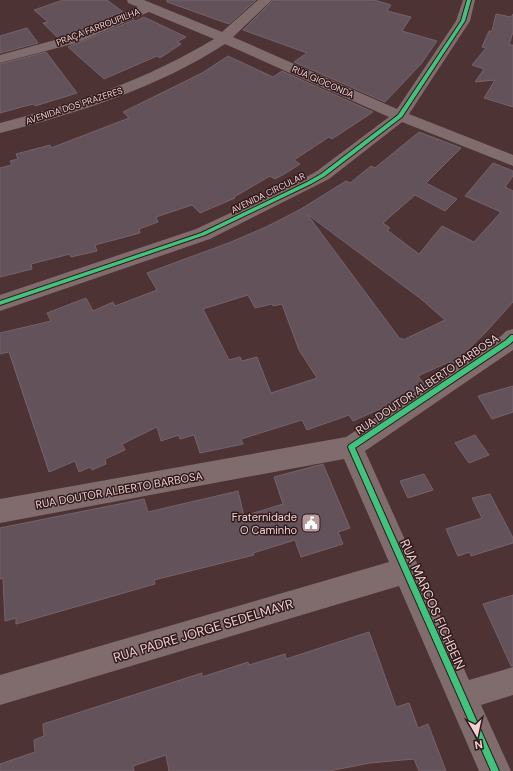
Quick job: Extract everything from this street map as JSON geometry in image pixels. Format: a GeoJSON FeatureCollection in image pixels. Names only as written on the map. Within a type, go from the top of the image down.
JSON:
{"type":"FeatureCollection","features":[{"type":"Feature","properties":{"kind":"street","name":"RUA GIOCONDA"},"geometry":{"type":"LineString","coordinates":[[133,0],[224,38],[400,116],[513,161]]}},
{"type":"Feature","properties":{"kind":"street","name":"AVENIDA DOS PRAZERES"},"geometry":{"type":"LineString","coordinates":[[0,128],[74,108],[127,88],[165,71],[224,38],[266,0]]}},
{"type":"Feature","properties":{"kind":"street","name":"AVENIDA CIRCULAR"},"geometry":{"type":"LineString","coordinates":[[0,302],[203,234],[323,175],[400,116],[463,21],[469,0]]}},
{"type":"Feature","properties":{"kind":"street","name":"PRAÇA FARROUPILHA"},"geometry":{"type":"LineString","coordinates":[[0,59],[71,40],[149,7]]}},
{"type":"Feature","properties":{"kind":"street","name":"RUA DOUTOR ALBERTO BARBOSA"},"geometry":{"type":"LineString","coordinates":[[0,511],[351,447],[508,342],[513,336]]}},
{"type":"Feature","properties":{"kind":"street","name":"RUA MARCOS FICHBEIN"},"geometry":{"type":"LineString","coordinates":[[351,447],[495,771]]}},
{"type":"Feature","properties":{"kind":"street","name":"RUA PADRE JORGE SEDELMAYR"},"geometry":{"type":"LineString","coordinates":[[0,690],[406,570]]}},
{"type":"Feature","properties":{"kind":"street"},"geometry":{"type":"LineString","coordinates":[[461,696],[513,681]]}},
{"type":"Feature","properties":{"kind":"building"},"geometry":{"type":"Polygon","coordinates":[[[63,0],[107,0],[123,12],[58,38],[43,23],[48,22],[34,10],[63,0]]]}},
{"type":"Feature","properties":{"kind":"building"},"geometry":{"type":"Polygon","coordinates":[[[167,0],[256,0],[229,24],[167,2],[167,0]]]}},
{"type":"Feature","properties":{"kind":"building"},"geometry":{"type":"Polygon","coordinates":[[[273,0],[374,0],[391,5],[387,11],[411,17],[402,31],[437,41],[421,64],[385,102],[294,62],[307,53],[243,30],[273,0]]]}},
{"type":"Feature","properties":{"kind":"building"},"geometry":{"type":"Polygon","coordinates":[[[496,14],[511,17],[513,14],[513,32],[509,45],[513,45],[513,107],[484,98],[495,80],[475,82],[484,69],[472,65],[486,48],[482,47],[489,31],[492,31],[496,14]]]}},
{"type":"Feature","properties":{"kind":"building"},"geometry":{"type":"Polygon","coordinates":[[[144,17],[186,37],[177,42],[181,44],[160,58],[157,56],[104,79],[68,47],[134,20],[136,21],[144,17]]]}},
{"type":"Feature","properties":{"kind":"building"},"geometry":{"type":"Polygon","coordinates":[[[27,28],[38,43],[0,53],[0,36],[27,28]]]}},
{"type":"Feature","properties":{"kind":"building"},"geometry":{"type":"Polygon","coordinates":[[[46,52],[77,93],[35,106],[34,104],[29,105],[0,113],[0,64],[46,52]]]}},
{"type":"Feature","properties":{"kind":"building"},"geometry":{"type":"Polygon","coordinates":[[[228,56],[273,77],[282,71],[373,112],[332,139],[329,137],[294,160],[300,164],[286,173],[275,179],[270,176],[234,197],[235,198],[200,213],[192,205],[156,217],[158,222],[139,229],[140,233],[95,245],[97,251],[71,257],[70,254],[31,264],[32,269],[0,277],[0,168],[12,165],[10,161],[18,159],[16,154],[50,145],[51,148],[129,118],[123,112],[202,73],[228,56]]]}},
{"type":"Feature","properties":{"kind":"building"},"geometry":{"type":"Polygon","coordinates":[[[419,132],[461,148],[426,183],[457,199],[445,211],[415,195],[383,223],[390,228],[387,230],[419,254],[442,226],[474,242],[501,212],[465,196],[493,163],[513,171],[513,176],[505,187],[513,191],[513,302],[486,332],[452,365],[449,362],[418,376],[424,384],[400,400],[353,421],[349,415],[307,430],[302,420],[241,439],[243,444],[200,453],[194,435],[180,439],[179,435],[161,441],[157,427],[122,444],[125,450],[105,459],[106,464],[92,470],[90,467],[79,472],[75,461],[49,472],[9,352],[0,354],[0,333],[51,321],[47,313],[86,298],[93,311],[113,302],[115,306],[157,290],[147,273],[231,242],[266,227],[301,209],[346,181],[350,183],[371,166],[375,168],[419,132]],[[307,214],[400,339],[402,338],[403,340],[445,320],[421,299],[307,214]],[[248,295],[203,309],[229,360],[240,357],[242,361],[257,357],[271,393],[317,378],[299,350],[282,304],[273,306],[272,304],[255,308],[248,295]]]}},
{"type":"Feature","properties":{"kind":"building"},"geometry":{"type":"Polygon","coordinates":[[[513,386],[513,412],[492,419],[478,396],[513,386]]]}},
{"type":"Feature","properties":{"kind":"building"},"geometry":{"type":"Polygon","coordinates":[[[475,435],[489,455],[469,463],[455,443],[475,435]]]}},
{"type":"Feature","properties":{"kind":"building"},"geometry":{"type":"Polygon","coordinates":[[[323,464],[350,528],[338,532],[343,544],[301,557],[295,540],[253,553],[254,555],[154,580],[155,584],[16,624],[16,618],[5,621],[3,578],[0,579],[0,528],[144,499],[148,512],[238,491],[244,516],[283,504],[274,477],[323,464]]]}},
{"type":"Feature","properties":{"kind":"building"},"geometry":{"type":"Polygon","coordinates":[[[424,474],[433,490],[408,498],[400,481],[424,474]]]}},
{"type":"Feature","properties":{"kind":"building"},"geometry":{"type":"Polygon","coordinates":[[[490,494],[513,538],[513,543],[471,556],[470,552],[458,556],[446,529],[482,518],[472,498],[490,494]]]}},
{"type":"Feature","properties":{"kind":"building"},"geometry":{"type":"Polygon","coordinates":[[[513,595],[513,666],[511,666],[483,604],[513,595]]]}},
{"type":"Feature","properties":{"kind":"building"},"geometry":{"type":"Polygon","coordinates":[[[369,632],[396,707],[409,703],[418,728],[428,724],[446,771],[419,771],[414,759],[370,763],[329,771],[169,771],[166,755],[133,766],[134,771],[0,771],[0,764],[35,752],[34,740],[44,736],[43,724],[202,673],[202,677],[248,662],[249,665],[285,654],[286,659],[369,632]]]}},
{"type":"Feature","properties":{"kind":"cycle path"},"geometry":{"type":"LineString","coordinates":[[0,303],[203,234],[323,175],[400,116],[463,21],[469,0]]}},
{"type":"Feature","properties":{"kind":"cycle path"},"geometry":{"type":"LineString","coordinates":[[495,771],[351,447],[508,342],[513,337]]}},
{"type":"Feature","properties":{"kind":"place","name":"Fraternidade O Caminho"},"geometry":{"type":"Point","coordinates":[311,523]}}]}
